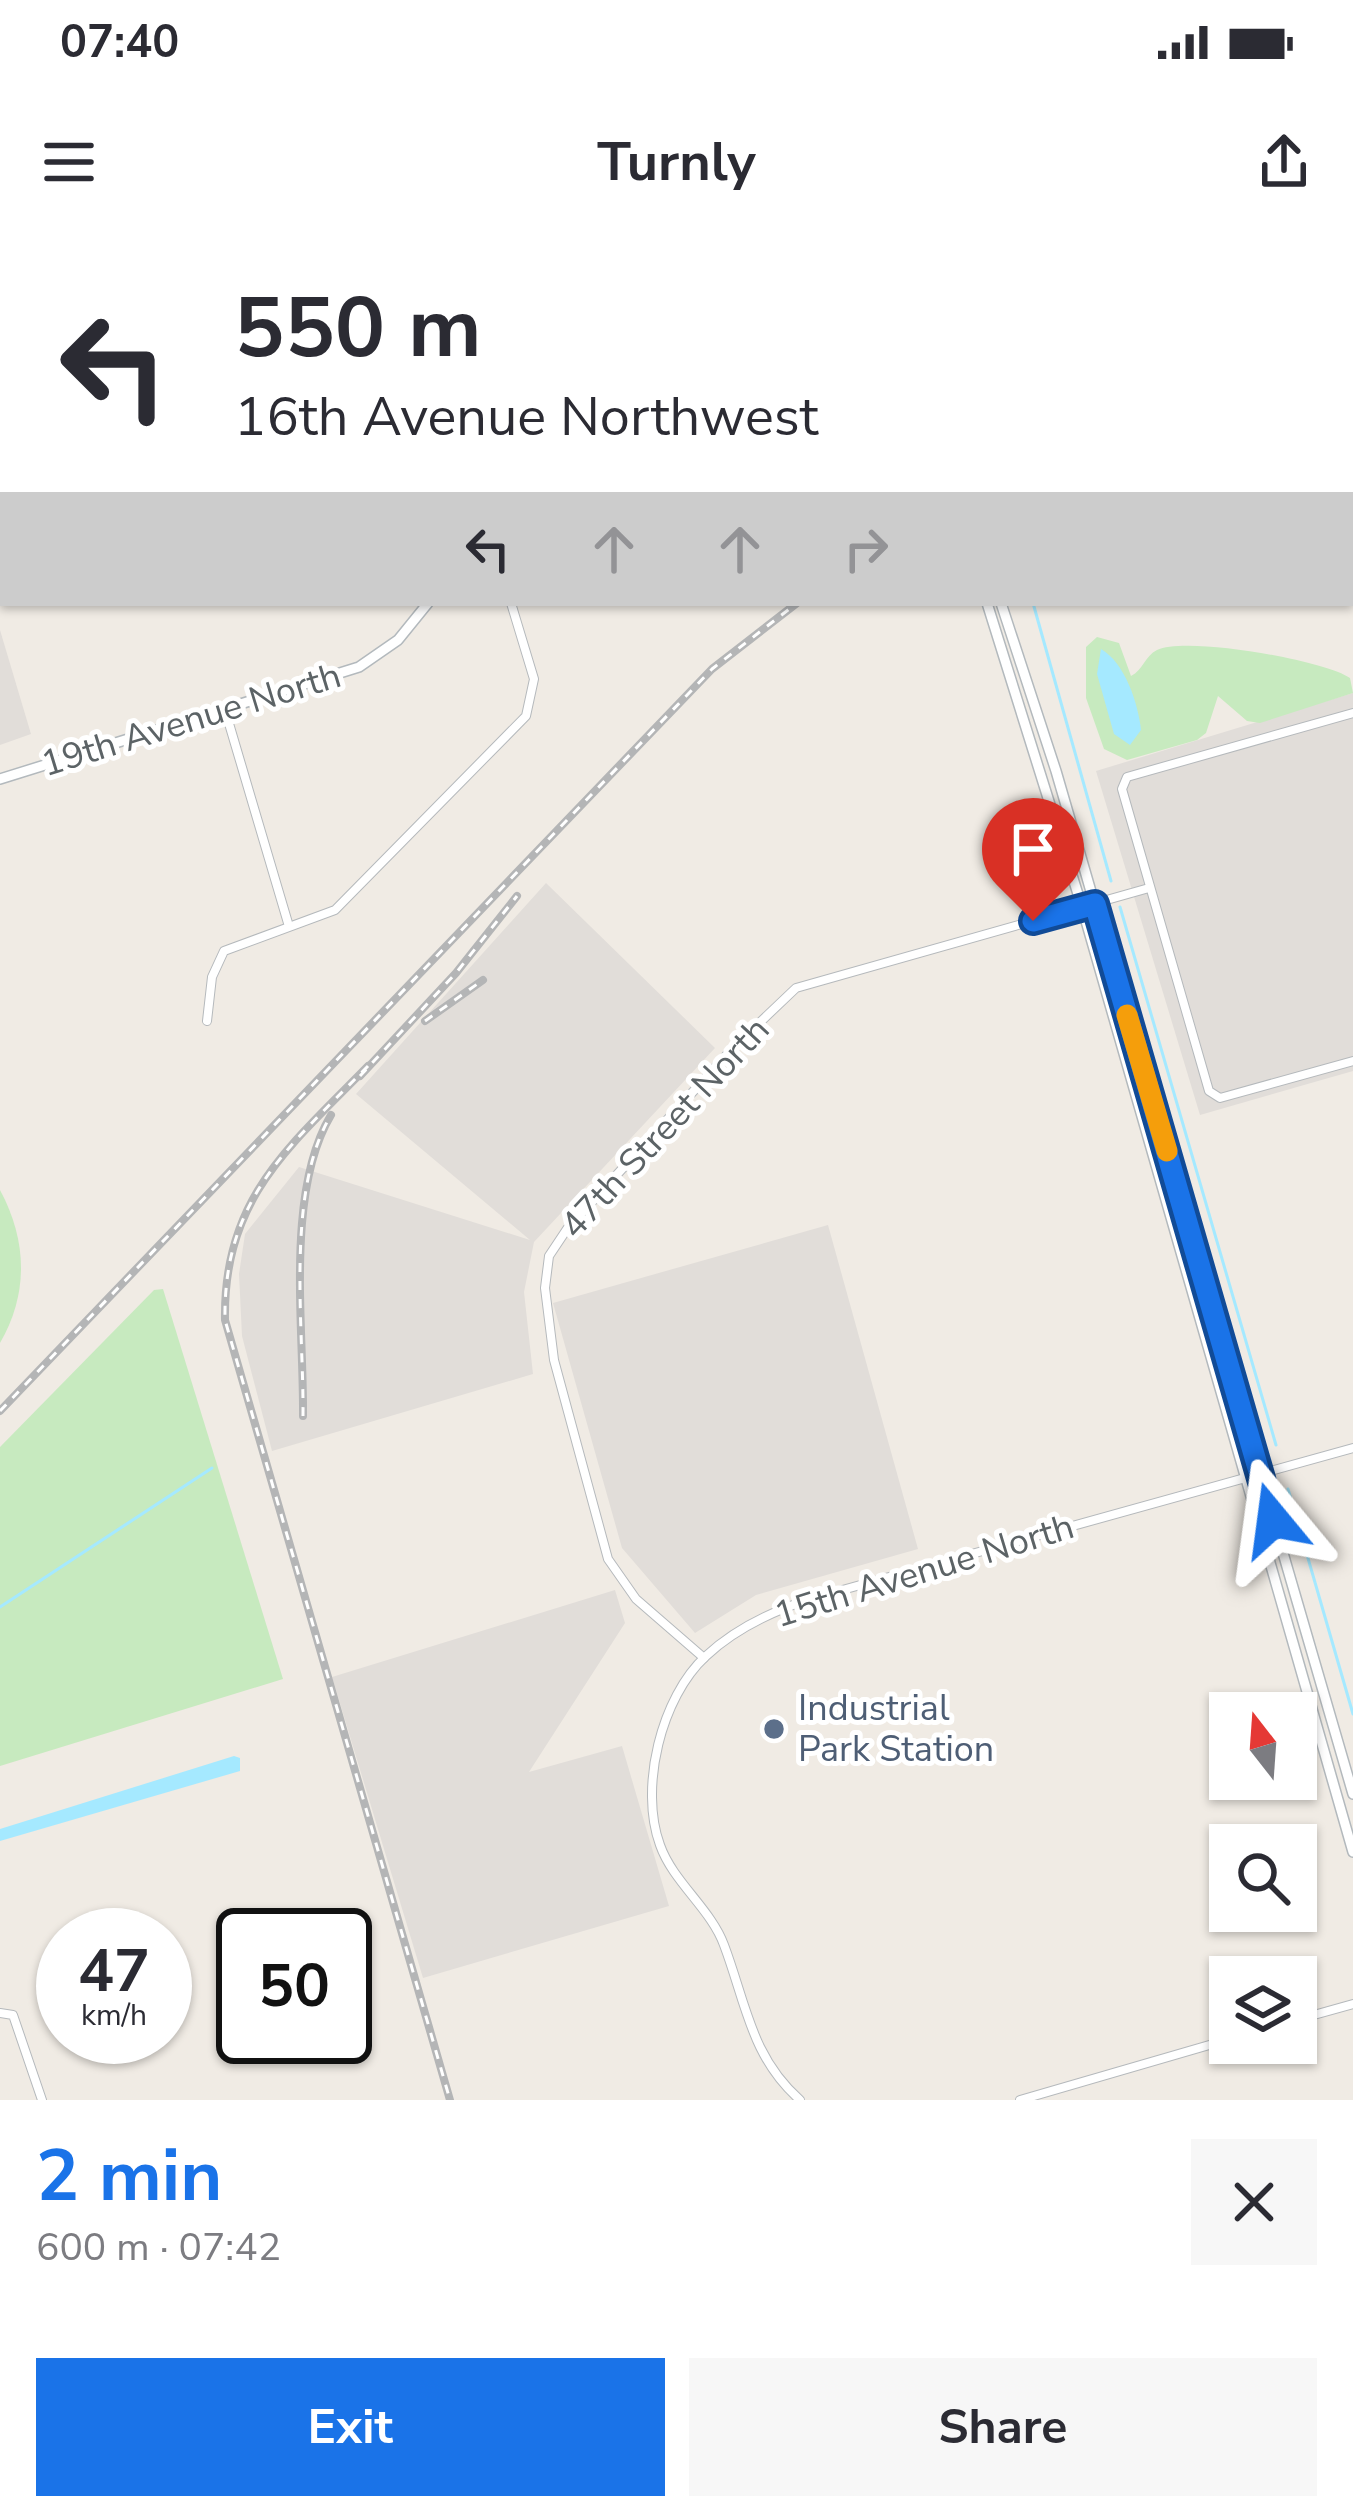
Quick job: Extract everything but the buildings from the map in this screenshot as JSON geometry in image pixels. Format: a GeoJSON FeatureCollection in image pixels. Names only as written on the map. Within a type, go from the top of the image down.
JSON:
{"type":"FeatureCollection","features":[{"type":"Feature","properties":{"kind":"main road","name":"19th Avenue North"},"geometry":{"type":"LineString","coordinates":[[0,779],[359,667],[398,640],[426,606]]}},
{"type":"Feature","properties":{"kind":"main road"},"geometry":{"type":"LineString","coordinates":[[989,606],[1082,907],[1353,1852]]}},
{"type":"Feature","properties":{"kind":"main road"},"geometry":{"type":"LineString","coordinates":[[1002,606],[1095,904],[1353,1795]]}},
{"type":"Feature","properties":{"kind":"street"},"geometry":{"type":"LineString","coordinates":[[206,1021],[212,976],[224,951],[334,910],[526,716],[534,679],[512,606]]}},
{"type":"Feature","properties":{"kind":"street"},"geometry":{"type":"LineString","coordinates":[[225,710],[289,923]]}},
{"type":"Feature","properties":{"kind":"street"},"geometry":{"type":"LineString","coordinates":[[1353,713],[1127,777],[1122,789],[1209,1091],[1220,1098],[1353,1061]]}},
{"type":"Feature","properties":{"kind":"street"},"geometry":{"type":"LineString","coordinates":[[1082,907],[1149,888]]}},
{"type":"Feature","properties":{"kind":"street","name":"47th Street North"},"geometry":{"type":"LineString","coordinates":[[704,1658],[636,1599],[608,1559],[554,1360],[544,1288],[549,1256],[734,1047],[796,988],[1082,907]]}},
{"type":"Feature","properties":{"kind":"street","name":"15th Avenue North"},"geometry":{"type":"LineString","coordinates":[[800,2100],[758,2048],[723,1940],[660,1845],[652,1758],[667,1717],[704,1658],[770,1612],[810,1599],[1353,1448]]}},
{"type":"Feature","properties":{"kind":"street"},"geometry":{"type":"LineString","coordinates":[[1317,2014],[1353,2003]]}},
{"type":"Feature","properties":{"kind":"street"},"geometry":{"type":"LineString","coordinates":[[0,2013],[13,2015],[21,2028],[42,2100]]}},
{"type":"Feature","properties":{"kind":"street"},"geometry":{"type":"LineString","coordinates":[[1020,2100],[1209,2045]]}},
{"type":"Feature","properties":{"kind":"shaded area"},"geometry":{"type":"Polygon","coordinates":[[[0,630],[31,734],[0,745],[0,630]]]}},
{"type":"Feature","properties":{"kind":"shaded area"},"geometry":{"type":"Polygon","coordinates":[[[1353,693],[1353,1071],[1200,1115],[1096,771],[1353,693]]]}},
{"type":"Feature","properties":{"kind":"shaded area"},"geometry":{"type":"Polygon","coordinates":[[[546,883],[715,1048],[534,1242],[524,1292],[533,1374],[272,1451],[242,1336],[239,1274],[245,1234],[299,1167],[530,1240],[356,1094],[546,883]]]}},
{"type":"Feature","properties":{"kind":"shaded area"},"geometry":{"type":"Polygon","coordinates":[[[828,1225],[918,1549],[756,1595],[695,1633],[622,1548],[553,1303],[828,1225]]]}},
{"type":"Feature","properties":{"kind":"shaded area"},"geometry":{"type":"Polygon","coordinates":[[[615,1590],[625,1623],[529,1772],[622,1746],[669,1906],[423,1978],[332,1677],[615,1590]]]}},
{"type":"Feature","properties":{"kind":"green space"},"geometry":{"type":"Polygon","coordinates":[[[1097,637],[1119,643],[1131,676],[1157,650],[1224,648],[1335,671],[1350,678],[1353,693],[1260,723],[1247,721],[1218,696],[1206,733],[1197,740],[1127,760],[1104,749],[1086,698],[1086,647],[1097,637]]]}},
{"type":"Feature","properties":{"kind":"green space"},"geometry":{"type":"Polygon","coordinates":[[[0,1190],[15,1228],[21,1266],[16,1305],[0,1343],[0,1190]]]}},
{"type":"Feature","properties":{"kind":"green space"},"geometry":{"type":"Polygon","coordinates":[[[163,1289],[283,1679],[0,1766],[0,1447],[154,1290],[163,1289]]]}},
{"type":"Feature","properties":{"kind":"water"},"geometry":{"type":"Polygon","coordinates":[[[1101,649],[1117,664],[1133,696],[1141,730],[1130,745],[1114,734],[1097,674],[1101,649]]]}},
{"type":"Feature","properties":{"kind":"water"},"geometry":{"type":"Polygon","coordinates":[[[234,1756],[240,1758],[240,1771],[0,1841],[0,1829],[234,1756]]]}},
{"type":"Feature","properties":{"kind":"waterway"},"geometry":{"type":"LineString","coordinates":[[1034,606],[1111,881]]}},
{"type":"Feature","properties":{"kind":"waterway"},"geometry":{"type":"LineString","coordinates":[[1120,907],[1276,1445]]}},
{"type":"Feature","properties":{"kind":"waterway"},"geometry":{"type":"LineString","coordinates":[[0,1607],[212,1468]]}},
{"type":"Feature","properties":{"kind":"waterway"},"geometry":{"type":"LineString","coordinates":[[1288,1489],[1353,1714]]}},
{"type":"Feature","properties":{"kind":"railway"},"geometry":{"type":"LineString","coordinates":[[0,1411],[712,669],[793,606]]}},
{"type":"Feature","properties":{"kind":"railway"},"geometry":{"type":"LineString","coordinates":[[360,1076],[456,973],[517,896]]}},
{"type":"Feature","properties":{"kind":"railway"},"geometry":{"type":"LineString","coordinates":[[425,1021],[483,980]]}},
{"type":"Feature","properties":{"kind":"railway"},"geometry":{"type":"LineString","coordinates":[[368,1066],[288,1150],[249,1207],[227,1277],[225,1320],[450,2100]]}},
{"type":"Feature","properties":{"kind":"railway"},"geometry":{"type":"LineString","coordinates":[[303,1416],[302,1221],[307,1182],[331,1115]]}},
{"type":"Feature","properties":{"kind":"slow traffic"},"geometry":{"type":"LineString","coordinates":[[1127,1015],[1167,1151]]}},
{"type":"Feature","properties":{"kind":"place","name":"Industrial Park Station"},"geometry":{"type":"Point","coordinates":[774,1729]}},
{"type":"Feature","properties":{"kind":"route"},"geometry":{"type":"LineString","coordinates":[[1033,921],[1095,904],[1273,1520]]}}]}
